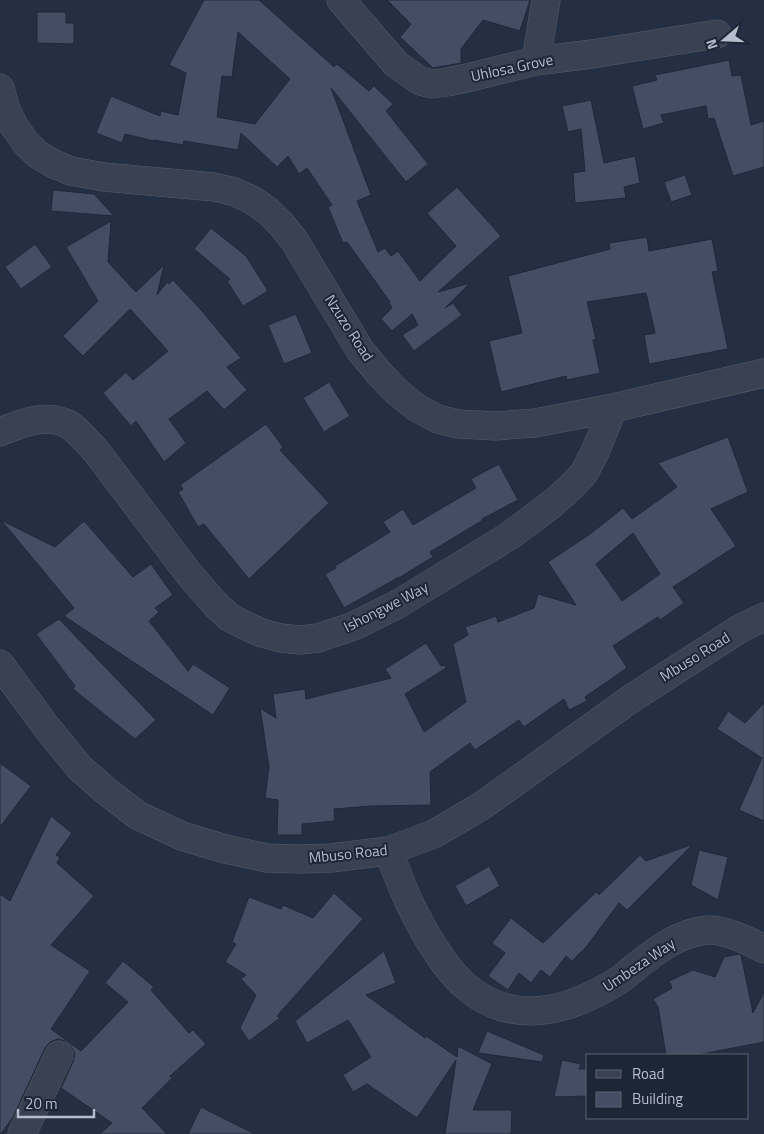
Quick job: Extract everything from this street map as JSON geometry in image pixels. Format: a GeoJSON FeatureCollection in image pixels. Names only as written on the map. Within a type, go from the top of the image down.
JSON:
{"type":"FeatureCollection","features":[{"type":"Feature","properties":{"kind":"street","name":"Uhlosa Grove"},"geometry":{"type":"LineString","coordinates":[[341,0],[396,64],[420,81],[432,84],[536,61],[717,34]]}},
{"type":"Feature","properties":{"kind":"street"},"geometry":{"type":"LineString","coordinates":[[536,61],[546,0]]}},
{"type":"Feature","properties":{"kind":"street","name":"Nzuzo Road"},"geometry":{"type":"LineString","coordinates":[[0,88],[6,110],[26,143],[37,154],[54,164],[71,171],[104,176],[214,187],[235,192],[252,200],[268,212],[294,240],[360,350],[378,372],[417,408],[438,418],[458,424],[496,426],[535,423],[613,408],[764,373]]}},
{"type":"Feature","properties":{"kind":"street","name":"Ishongwe Way"},"geometry":{"type":"LineString","coordinates":[[0,432],[34,420],[48,419],[60,421],[71,427],[96,451],[189,574],[215,604],[229,617],[244,626],[281,638],[300,640],[318,638],[354,626],[398,604],[510,536],[552,504],[584,473],[613,408]]}},
{"type":"Feature","properties":{"kind":"street","name":"Mbuso Road"},"geometry":{"type":"LineString","coordinates":[[0,664],[48,730],[80,768],[137,815],[182,836],[225,849],[267,858],[332,858],[388,851],[434,834],[483,805],[632,698],[741,628],[764,617]]}},
{"type":"Feature","properties":{"kind":"street","name":"Umbeza Way"},"geometry":{"type":"LineString","coordinates":[[388,851],[408,900],[443,961],[460,982],[473,992],[490,1002],[508,1008],[527,1011],[546,1010],[566,1006],[591,996],[618,981],[657,950],[692,933],[709,930],[726,933],[764,949]]}},
{"type":"Feature","properties":{"kind":"street"},"geometry":{"type":"LineString","coordinates":[[22,1134],[59,1055]]}},
{"type":"Feature","properties":{"kind":"building"},"geometry":{"type":"Polygon","coordinates":[[[204,0],[259,0],[334,67],[337,64],[369,91],[374,86],[393,104],[386,111],[428,164],[406,182],[331,88],[371,195],[357,201],[378,252],[385,248],[391,256],[398,251],[420,281],[456,246],[427,213],[457,187],[501,236],[438,292],[470,283],[445,308],[453,303],[462,315],[414,351],[402,335],[418,325],[412,314],[392,331],[381,319],[392,308],[390,302],[347,242],[343,243],[328,207],[332,205],[307,168],[299,174],[288,156],[277,167],[241,133],[238,150],[184,141],[183,145],[154,141],[125,134],[122,143],[96,133],[111,96],[160,116],[161,111],[178,115],[186,73],[169,65],[204,0]],[[238,32],[232,77],[222,76],[217,117],[255,124],[290,79],[238,32]]]}},
{"type":"Feature","properties":{"kind":"building"},"geometry":{"type":"Polygon","coordinates":[[[387,0],[530,0],[520,31],[483,20],[461,49],[461,63],[433,68],[400,37],[411,24],[387,0]]]}},
{"type":"Feature","properties":{"kind":"building"},"geometry":{"type":"Polygon","coordinates":[[[37,12],[66,12],[66,23],[74,23],[74,44],[37,43],[37,12]]]}},
{"type":"Feature","properties":{"kind":"building"},"geometry":{"type":"Polygon","coordinates":[[[729,60],[732,76],[741,75],[751,125],[764,121],[764,167],[733,176],[714,118],[708,119],[706,106],[661,115],[664,123],[643,129],[632,86],[657,80],[655,75],[729,60]]]}},
{"type":"Feature","properties":{"kind":"building"},"geometry":{"type":"Polygon","coordinates":[[[591,100],[604,163],[635,156],[640,183],[624,187],[626,198],[575,203],[573,173],[585,171],[581,129],[568,132],[562,106],[591,100]]]}},
{"type":"Feature","properties":{"kind":"building"},"geometry":{"type":"Polygon","coordinates":[[[685,175],[692,195],[671,202],[664,182],[685,175]]]}},
{"type":"Feature","properties":{"kind":"building"},"geometry":{"type":"Polygon","coordinates":[[[53,190],[94,194],[114,216],[51,211],[53,190]]]}},
{"type":"Feature","properties":{"kind":"building"},"geometry":{"type":"Polygon","coordinates":[[[111,221],[108,262],[136,292],[164,265],[157,295],[167,282],[169,284],[173,280],[241,358],[227,367],[247,390],[224,410],[207,391],[169,419],[186,443],[164,462],[136,421],[131,426],[103,393],[126,372],[133,380],[168,351],[130,309],[83,356],[63,336],[98,301],[66,247],[111,221]]]}},
{"type":"Feature","properties":{"kind":"building"},"geometry":{"type":"Polygon","coordinates":[[[211,228],[246,256],[268,291],[243,306],[227,281],[230,279],[194,249],[211,228]]]}},
{"type":"Feature","properties":{"kind":"building"},"geometry":{"type":"Polygon","coordinates":[[[647,237],[649,251],[712,239],[718,271],[712,272],[728,349],[649,364],[644,335],[655,333],[646,293],[587,302],[596,339],[593,340],[600,373],[567,380],[566,376],[501,392],[489,341],[522,333],[508,276],[610,249],[609,243],[647,237]]]}},
{"type":"Feature","properties":{"kind":"building"},"geometry":{"type":"Polygon","coordinates":[[[35,244],[52,267],[21,289],[5,267],[35,244]]]}},
{"type":"Feature","properties":{"kind":"building"},"geometry":{"type":"Polygon","coordinates":[[[296,314],[312,353],[284,364],[268,325],[296,314]]]}},
{"type":"Feature","properties":{"kind":"building"},"geometry":{"type":"Polygon","coordinates":[[[329,382],[350,416],[324,432],[303,398],[329,382]]]}},
{"type":"Feature","properties":{"kind":"building"},"geometry":{"type":"Polygon","coordinates":[[[266,424],[283,447],[280,450],[329,503],[249,579],[204,524],[198,527],[178,492],[183,489],[180,485],[266,424]]]}},
{"type":"Feature","properties":{"kind":"building"},"geometry":{"type":"Polygon","coordinates":[[[728,437],[748,492],[711,509],[736,546],[673,587],[684,603],[660,620],[658,617],[613,646],[627,668],[585,697],[587,701],[569,710],[564,699],[524,727],[519,720],[475,750],[470,743],[430,772],[431,805],[334,809],[335,821],[302,824],[302,835],[277,835],[278,800],[265,798],[269,767],[260,708],[276,718],[273,694],[305,689],[306,699],[391,678],[385,669],[426,643],[441,666],[445,665],[446,668],[405,694],[424,732],[466,702],[453,644],[468,635],[465,627],[496,616],[498,622],[534,608],[538,594],[576,605],[548,562],[590,534],[623,508],[632,519],[677,487],[658,463],[728,437]],[[633,533],[596,564],[622,601],[660,574],[633,533]]]}},
{"type":"Feature","properties":{"kind":"building"},"geometry":{"type":"Polygon","coordinates":[[[499,464],[518,500],[482,519],[430,552],[433,557],[344,608],[325,574],[390,532],[383,522],[403,509],[413,525],[476,488],[471,479],[499,464]]]}},
{"type":"Feature","properties":{"kind":"building"},"geometry":{"type":"Polygon","coordinates":[[[1,520],[55,547],[84,521],[133,577],[151,564],[173,595],[155,608],[159,612],[149,621],[188,671],[193,664],[230,688],[213,715],[64,616],[74,608],[1,520]]]}},
{"type":"Feature","properties":{"kind":"building"},"geometry":{"type":"Polygon","coordinates":[[[59,619],[156,720],[135,739],[73,689],[75,686],[36,634],[59,619]]]}},
{"type":"Feature","properties":{"kind":"building"},"geometry":{"type":"Polygon","coordinates":[[[764,703],[764,821],[739,810],[762,758],[717,729],[728,711],[745,723],[764,703]]]}},
{"type":"Feature","properties":{"kind":"building"},"geometry":{"type":"Polygon","coordinates":[[[0,763],[31,786],[0,827],[0,763]]]}},
{"type":"Feature","properties":{"kind":"building"},"geometry":{"type":"Polygon","coordinates":[[[51,816],[72,833],[56,855],[60,857],[57,863],[94,896],[51,945],[90,971],[51,1029],[81,1051],[128,1002],[105,983],[123,961],[154,987],[151,990],[189,1033],[193,1030],[206,1044],[170,1076],[172,1078],[142,1108],[167,1134],[100,1134],[112,1123],[61,1088],[75,1054],[71,1046],[65,1041],[58,1039],[50,1042],[45,1048],[13,1117],[0,1134],[0,894],[10,901],[51,816]]]}},
{"type":"Feature","properties":{"kind":"building"},"geometry":{"type":"Polygon","coordinates":[[[693,844],[627,910],[619,903],[587,946],[572,961],[566,956],[550,977],[541,970],[531,983],[519,973],[508,990],[488,976],[505,953],[492,943],[511,918],[543,943],[596,892],[599,895],[640,855],[646,861],[693,844]]]}},
{"type":"Feature","properties":{"kind":"building"},"geometry":{"type":"Polygon","coordinates":[[[699,850],[728,857],[718,900],[691,885],[699,850]]]}},
{"type":"Feature","properties":{"kind":"building"},"geometry":{"type":"Polygon","coordinates":[[[489,866],[500,886],[466,906],[455,886],[489,866]]]}},
{"type":"Feature","properties":{"kind":"building"},"geometry":{"type":"Polygon","coordinates":[[[334,893],[363,919],[277,1016],[280,1018],[249,1041],[240,1028],[256,995],[241,979],[246,975],[225,962],[236,944],[232,942],[249,897],[281,909],[283,905],[313,918],[334,893]]]}},
{"type":"Feature","properties":{"kind":"building"},"geometry":{"type":"Polygon","coordinates":[[[384,951],[396,983],[366,995],[425,1038],[426,1036],[457,1057],[458,1046],[492,1064],[473,1110],[512,1110],[511,1134],[445,1134],[456,1060],[417,1118],[367,1084],[353,1092],[343,1075],[371,1057],[348,1020],[307,1043],[295,1021],[384,951]]]}},
{"type":"Feature","properties":{"kind":"building"},"geometry":{"type":"Polygon","coordinates":[[[741,955],[753,1013],[764,992],[764,1042],[702,1054],[666,1054],[658,1007],[653,999],[672,988],[669,981],[693,970],[715,977],[724,957],[741,955]]]}},
{"type":"Feature","properties":{"kind":"building"},"geometry":{"type":"Polygon","coordinates":[[[487,1031],[544,1055],[542,1062],[478,1053],[487,1031]]]}},
{"type":"Feature","properties":{"kind":"building"},"geometry":{"type":"Polygon","coordinates":[[[562,1060],[581,1064],[579,1069],[586,1069],[586,1096],[554,1097],[562,1060]]]}},
{"type":"Feature","properties":{"kind":"building"},"geometry":{"type":"Polygon","coordinates":[[[201,1107],[255,1134],[188,1134],[201,1107]]]}}]}
